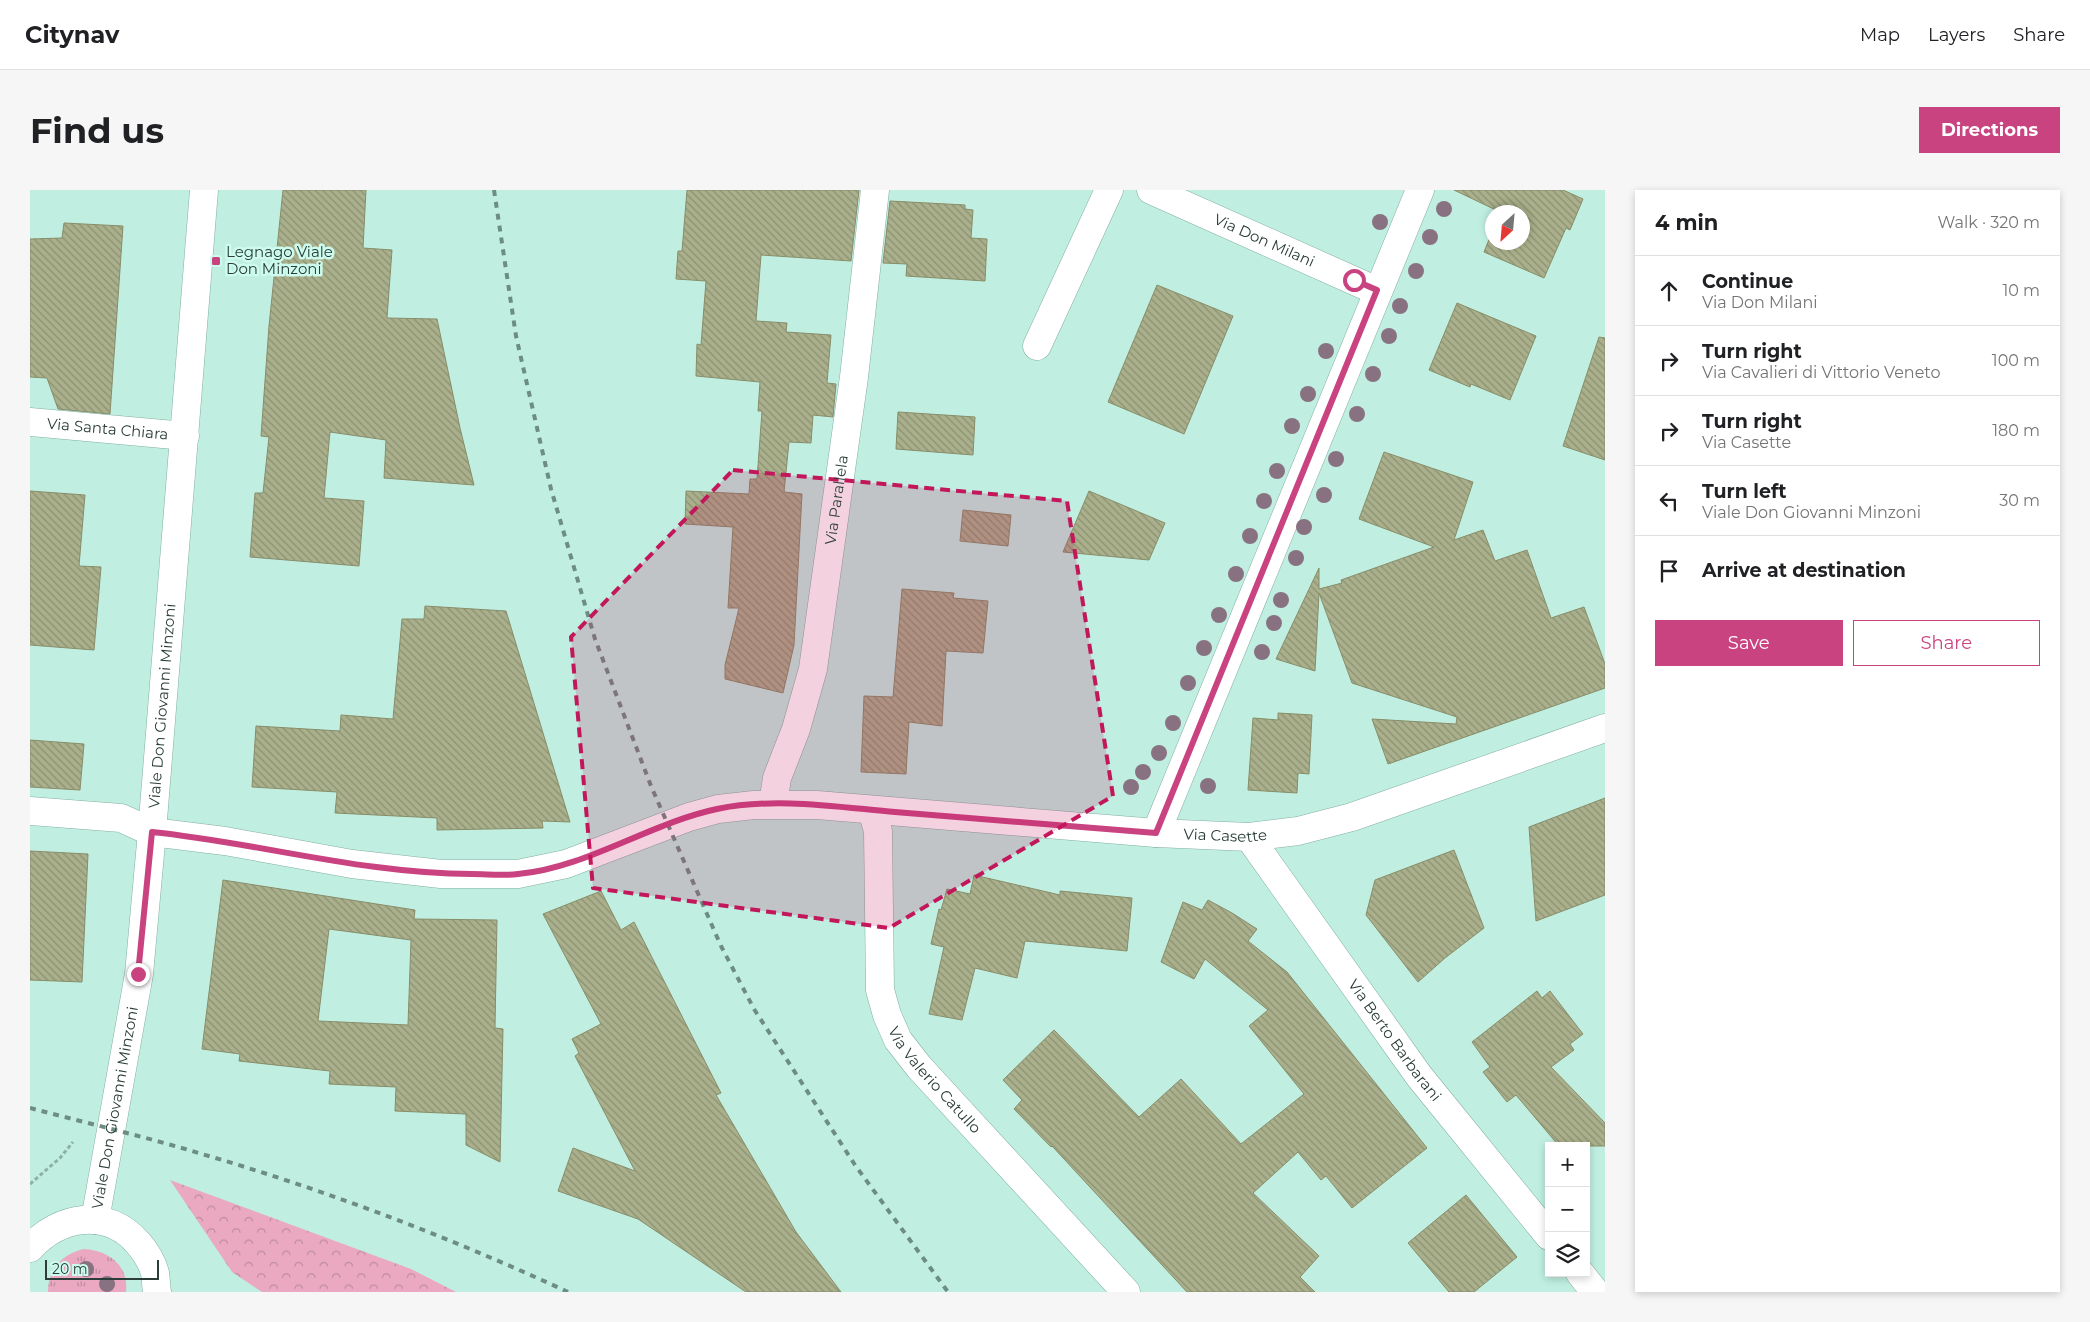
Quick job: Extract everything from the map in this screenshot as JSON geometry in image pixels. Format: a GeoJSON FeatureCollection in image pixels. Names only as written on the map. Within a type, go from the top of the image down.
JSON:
{"type":"FeatureCollection","features":[{"type":"Feature","properties":{"kind":"street","name":"Viale Don Giovanni Minzoni"},"geometry":{"type":"LineString","coordinates":[[95,1220],[137,983],[152,832],[204,190]]}},
{"type":"Feature","properties":{"kind":"street","name":"Via Parallela"},"geometry":{"type":"LineString","coordinates":[[773,804],[776,778],[796,729],[813,669],[854,377],[875,190]]}},
{"type":"Feature","properties":{"kind":"street"},"geometry":{"type":"LineString","coordinates":[[1038,346],[1109,190]]}},
{"type":"Feature","properties":{"kind":"street","name":"Via Don Milani"},"geometry":{"type":"LineString","coordinates":[[1151,190],[1377,290]]}},
{"type":"Feature","properties":{"kind":"street"},"geometry":{"type":"LineString","coordinates":[[1156,833],[1377,290],[1420,190]]}},
{"type":"Feature","properties":{"kind":"street","name":"Via Santa Chiara"},"geometry":{"type":"LineString","coordinates":[[30,422],[185,436]]}},
{"type":"Feature","properties":{"kind":"street","name":"Via Casette"},"geometry":{"type":"LineString","coordinates":[[30,811],[121,818],[152,832],[225,841],[352,864],[441,874],[518,874],[566,864],[689,817],[718,809],[773,804],[817,805],[1156,833],[1249,837],[1298,831],[1352,817],[1605,728]]}},
{"type":"Feature","properties":{"kind":"street","name":"Via Valerio Catullo"},"geometry":{"type":"LineString","coordinates":[[872,810],[878,831],[880,990],[887,1015],[898,1040],[919,1067],[1126,1292]]}},
{"type":"Feature","properties":{"kind":"street","name":"Via Berto Barbarani"},"geometry":{"type":"LineString","coordinates":[[1249,837],[1419,1076],[1546,1232]]}},
{"type":"Feature","properties":{"kind":"street"},"geometry":{"type":"LineString","coordinates":[[30,1248],[43,1235],[58,1225],[76,1220],[95,1220],[115,1225],[132,1237],[146,1252],[156,1282],[178,1292]]}},
{"type":"Feature","properties":{"kind":"street"},"geometry":{"type":"LineString","coordinates":[[1583,1277],[1595,1292]]}},
{"type":"Feature","properties":{"kind":"path"},"geometry":{"type":"LineString","coordinates":[[30,1184],[68,1149]]}},
{"type":"Feature","properties":{"kind":"highlighted area"},"geometry":{"type":"Polygon","coordinates":[[[733,470],[1067,501],[1113,796],[889,928],[593,888],[571,637],[733,470]]]}},
{"type":"Feature","properties":{"kind":"green space"},"geometry":{"type":"Polygon","coordinates":[[[170,1180],[411,1269],[456,1292],[262,1292],[232,1272],[170,1180]]]}},
{"type":"Feature","properties":{"kind":"green space"},"geometry":{"type":"Polygon","coordinates":[[[83,1249],[101,1252],[115,1261],[124,1274],[126,1292],[48,1292],[50,1276],[57,1264],[68,1255],[83,1249]]]}},
{"type":"Feature","properties":{"kind":"building"},"geometry":{"type":"Polygon","coordinates":[[[283,190],[366,190],[363,248],[392,250],[387,318],[437,319],[474,485],[384,478],[386,440],[330,432],[324,498],[364,501],[359,566],[250,557],[255,493],[263,493],[269,437],[261,436],[269,326],[283,190]]]}},
{"type":"Feature","properties":{"kind":"building"},"geometry":{"type":"Polygon","coordinates":[[[687,190],[859,190],[851,261],[761,255],[756,321],[787,323],[786,332],[831,335],[827,383],[836,384],[833,417],[813,415],[811,443],[789,442],[784,492],[802,494],[794,645],[783,693],[725,679],[725,665],[739,608],[728,608],[733,527],[685,524],[686,491],[749,494],[750,479],[757,479],[762,411],[758,411],[760,382],[696,376],[697,344],[701,345],[706,281],[676,279],[678,251],[682,251],[687,190]]]}},
{"type":"Feature","properties":{"kind":"building"},"geometry":{"type":"Polygon","coordinates":[[[1454,190],[1563,190],[1583,199],[1570,230],[1566,228],[1544,278],[1484,252],[1485,250],[1530,250],[1530,205],[1485,205],[1454,190]]]}},
{"type":"Feature","properties":{"kind":"building"},"geometry":{"type":"Polygon","coordinates":[[[890,201],[965,205],[965,209],[973,210],[971,238],[987,239],[985,281],[906,276],[907,264],[883,263],[890,201]]]}},
{"type":"Feature","properties":{"kind":"building"},"geometry":{"type":"Polygon","coordinates":[[[64,223],[123,226],[110,414],[58,409],[47,378],[30,377],[30,239],[62,238],[64,223]]]}},
{"type":"Feature","properties":{"kind":"building"},"geometry":{"type":"Polygon","coordinates":[[[1157,285],[1233,316],[1184,434],[1108,402],[1157,285]]]}},
{"type":"Feature","properties":{"kind":"building"},"geometry":{"type":"Polygon","coordinates":[[[1457,303],[1536,336],[1510,400],[1471,384],[1470,387],[1429,370],[1457,303]]]}},
{"type":"Feature","properties":{"kind":"building"},"geometry":{"type":"Polygon","coordinates":[[[1599,337],[1605,338],[1605,460],[1563,446],[1599,337]]]}},
{"type":"Feature","properties":{"kind":"building"},"geometry":{"type":"Polygon","coordinates":[[[898,412],[975,417],[973,455],[896,449],[898,412]]]}},
{"type":"Feature","properties":{"kind":"building"},"geometry":{"type":"Polygon","coordinates":[[[1384,452],[1473,482],[1454,540],[1483,530],[1495,561],[1527,550],[1551,618],[1584,607],[1605,664],[1605,688],[1388,764],[1372,719],[1456,724],[1457,717],[1352,683],[1319,593],[1315,671],[1276,659],[1319,568],[1319,589],[1342,583],[1341,580],[1434,547],[1359,519],[1384,452]]]}},
{"type":"Feature","properties":{"kind":"building"},"geometry":{"type":"Polygon","coordinates":[[[30,491],[85,495],[79,566],[101,567],[94,650],[30,645],[30,491]]]}},
{"type":"Feature","properties":{"kind":"building"},"geometry":{"type":"Polygon","coordinates":[[[1089,491],[1165,523],[1149,560],[1063,552],[1089,491]]]}},
{"type":"Feature","properties":{"kind":"building"},"geometry":{"type":"Polygon","coordinates":[[[963,510],[1011,515],[1008,546],[960,541],[963,510]]]}},
{"type":"Feature","properties":{"kind":"building"},"geometry":{"type":"Polygon","coordinates":[[[902,589],[954,593],[953,598],[988,601],[983,653],[946,651],[942,726],[909,722],[906,774],[861,772],[864,696],[893,697],[902,589]]]}},
{"type":"Feature","properties":{"kind":"building"},"geometry":{"type":"Polygon","coordinates":[[[425,606],[506,611],[570,822],[542,821],[543,828],[437,830],[437,818],[335,813],[337,792],[252,787],[256,726],[340,731],[341,715],[393,719],[402,619],[424,619],[425,606]]]}},
{"type":"Feature","properties":{"kind":"building"},"geometry":{"type":"Polygon","coordinates":[[[1278,713],[1312,715],[1309,774],[1298,773],[1297,793],[1248,790],[1253,718],[1278,720],[1278,713]]]}},
{"type":"Feature","properties":{"kind":"building"},"geometry":{"type":"Polygon","coordinates":[[[30,740],[84,744],[80,790],[30,787],[30,740]]]}},
{"type":"Feature","properties":{"kind":"building"},"geometry":{"type":"Polygon","coordinates":[[[1605,798],[1605,895],[1536,921],[1529,827],[1605,798]]]}},
{"type":"Feature","properties":{"kind":"building"},"geometry":{"type":"Polygon","coordinates":[[[1454,850],[1484,928],[1418,982],[1366,915],[1375,880],[1454,850]]]}},
{"type":"Feature","properties":{"kind":"building"},"geometry":{"type":"Polygon","coordinates":[[[30,851],[88,854],[82,982],[30,980],[30,851]]]}},
{"type":"Feature","properties":{"kind":"building"},"geometry":{"type":"Polygon","coordinates":[[[974,875],[1060,895],[1060,891],[1132,898],[1127,951],[1025,941],[1017,978],[975,968],[962,1020],[929,1014],[944,947],[931,944],[939,909],[941,910],[947,889],[970,894],[974,875]]]}},
{"type":"Feature","properties":{"kind":"building"},"geometry":{"type":"Polygon","coordinates":[[[223,880],[415,910],[414,919],[497,920],[495,1028],[503,1029],[500,1162],[466,1145],[466,1114],[395,1111],[396,1087],[329,1084],[330,1071],[239,1061],[240,1054],[202,1049],[223,880]],[[329,929],[318,1021],[408,1025],[411,940],[329,929]]]}},
{"type":"Feature","properties":{"kind":"building"},"geometry":{"type":"Polygon","coordinates":[[[601,891],[621,930],[634,922],[721,1093],[716,1095],[796,1232],[841,1292],[746,1292],[638,1219],[558,1191],[573,1148],[635,1171],[575,1056],[579,1053],[572,1039],[601,1024],[543,914],[601,891]]]}},
{"type":"Feature","properties":{"kind":"building"},"geometry":{"type":"Polygon","coordinates":[[[1208,900],[1257,929],[1248,941],[1287,972],[1427,1148],[1352,1208],[1326,1176],[1321,1180],[1298,1152],[1253,1193],[1319,1256],[1300,1277],[1315,1292],[1187,1292],[1052,1146],[1014,1109],[1022,1100],[1003,1080],[1054,1030],[1139,1117],[1181,1079],[1241,1144],[1304,1094],[1249,1026],[1268,1010],[1205,959],[1194,979],[1161,962],[1183,902],[1202,910],[1208,900]]]}},
{"type":"Feature","properties":{"kind":"building"},"geometry":{"type":"Polygon","coordinates":[[[1537,991],[1542,998],[1550,991],[1583,1034],[1570,1044],[1574,1050],[1551,1067],[1605,1123],[1605,1146],[1590,1146],[1590,1142],[1556,1142],[1516,1095],[1507,1102],[1483,1072],[1490,1067],[1472,1042],[1537,991]]]}},
{"type":"Feature","properties":{"kind":"building"},"geometry":{"type":"Polygon","coordinates":[[[1466,1195],[1517,1257],[1474,1292],[1449,1292],[1408,1243],[1466,1195]]]}},
{"type":"Feature","properties":{"kind":"railway"},"geometry":{"type":"LineString","coordinates":[[494,190],[516,336],[551,489],[595,639],[651,786],[721,946],[754,1009],[855,1165],[948,1292]]}},
{"type":"Feature","properties":{"kind":"railway"},"geometry":{"type":"LineString","coordinates":[[30,1108],[181,1148],[296,1183],[388,1216],[478,1252],[568,1292]]}},
{"type":"Feature","properties":{"kind":"place","name":"Legnago Viale Don Minzoni"},"geometry":{"type":"Point","coordinates":[216,261]}},
{"type":"Feature","properties":{"kind":"route"},"geometry":{"type":"LineString","coordinates":[[138,974],[152,832],[225,841],[352,864],[441,874],[518,874],[566,864],[689,817],[718,809],[754,805],[817,805],[1156,833],[1377,290],[1354,280]]}}]}
